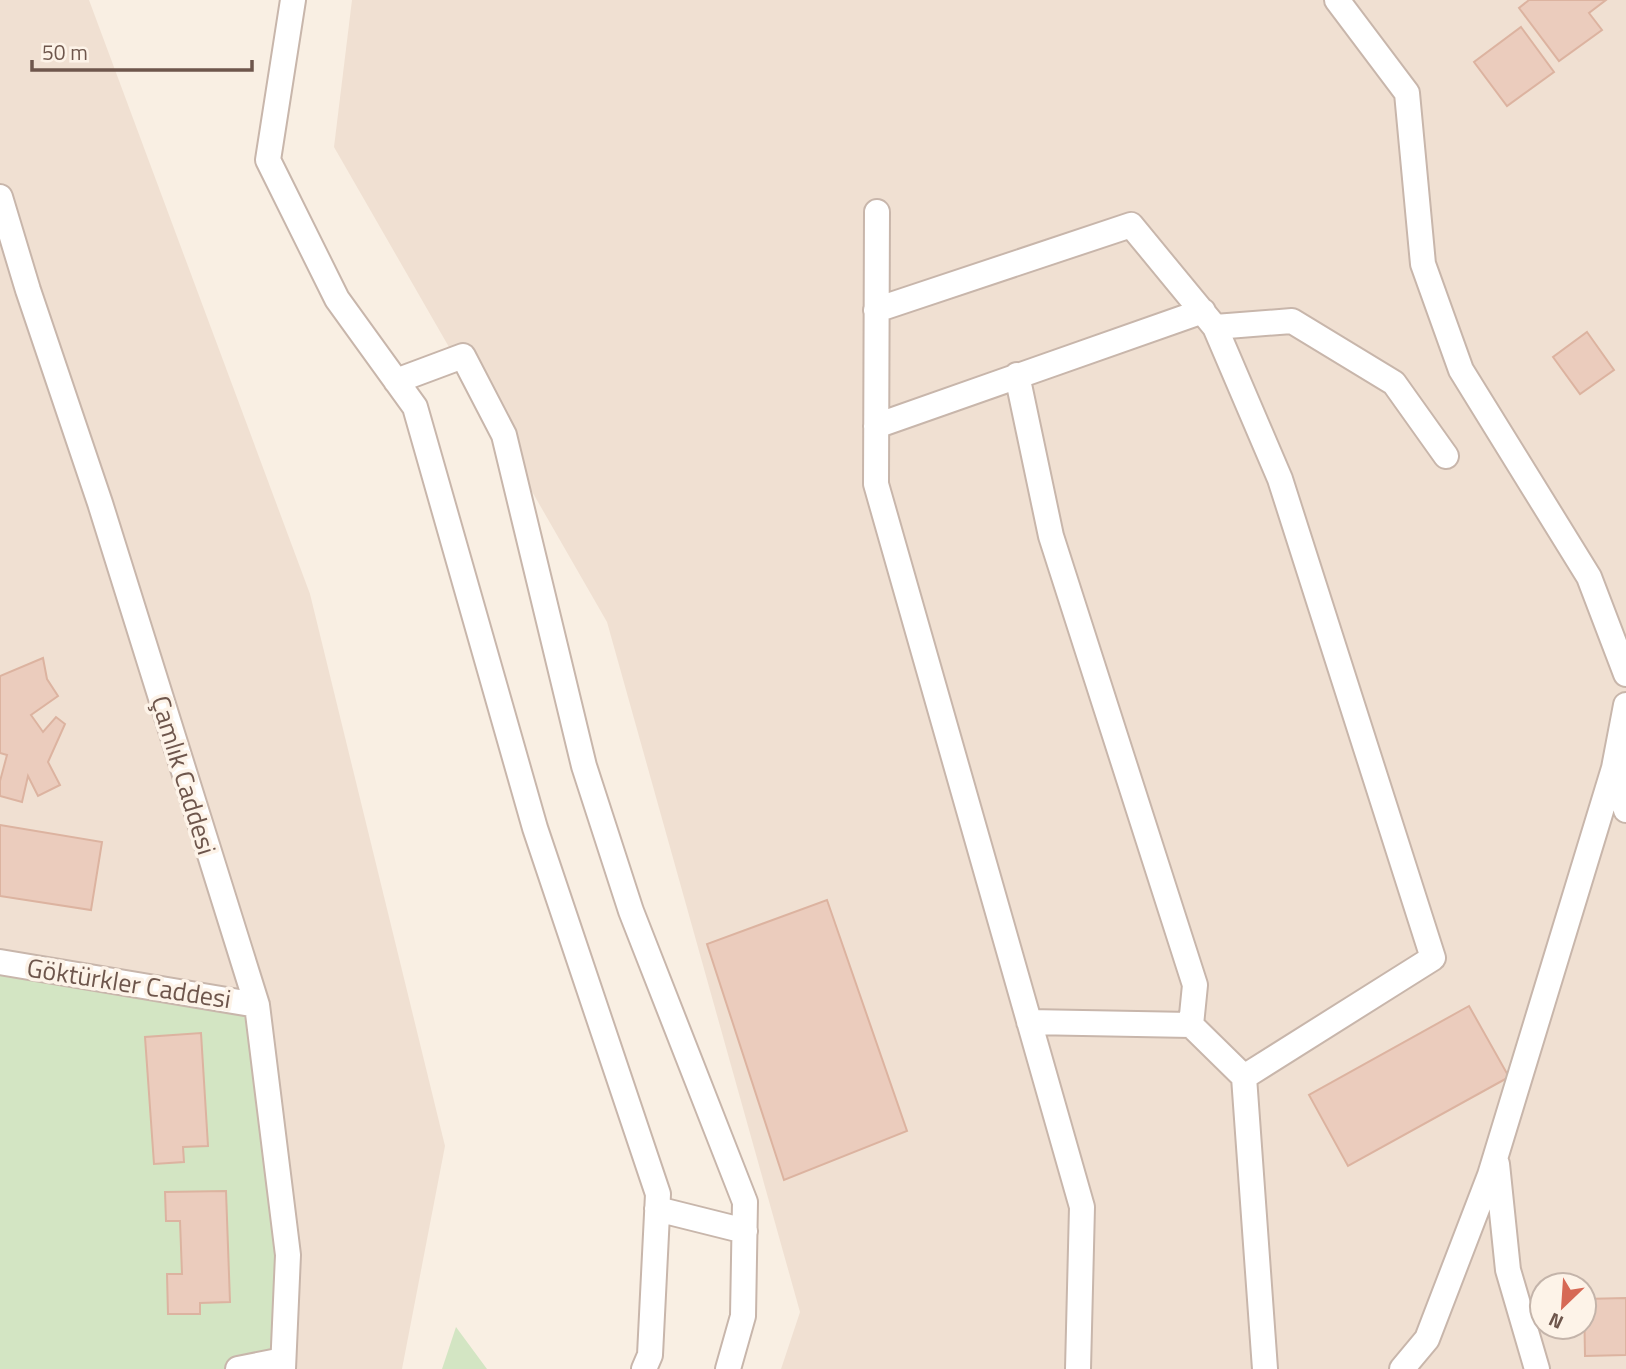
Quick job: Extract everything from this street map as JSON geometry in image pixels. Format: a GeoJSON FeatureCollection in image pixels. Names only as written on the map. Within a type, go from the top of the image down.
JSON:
{"type":"FeatureCollection","features":[{"type":"Feature","properties":{"kind":"street"},"geometry":{"type":"LineString","coordinates":[[293,0],[268,160],[337,299],[415,408],[535,828],[658,1194],[650,1355],[644,1369]]}},
{"type":"Feature","properties":{"kind":"street"},"geometry":{"type":"LineString","coordinates":[[1337,0],[1408,93],[1423,264],[1461,370],[1588,577],[1626,674]]}},
{"type":"Feature","properties":{"kind":"street","name":"Çamlık Caddesi"},"geometry":{"type":"LineString","coordinates":[[0,197],[28,290],[100,503],[257,1004],[288,1255],[283,1364]]}},
{"type":"Feature","properties":{"kind":"street"},"geometry":{"type":"LineString","coordinates":[[877,212],[876,484],[1082,1207],[1078,1369]]}},
{"type":"Feature","properties":{"kind":"street"},"geometry":{"type":"LineString","coordinates":[[876,310],[1131,225],[1209,319],[1280,480],[1433,958],[1244,1077]]}},
{"type":"Feature","properties":{"kind":"street"},"geometry":{"type":"LineString","coordinates":[[876,426],[1017,375],[1209,319],[1292,321],[1394,383],[1446,456]]}},
{"type":"Feature","properties":{"kind":"street"},"geometry":{"type":"LineString","coordinates":[[396,382],[463,356],[504,435],[584,766],[631,911],[745,1202],[743,1316],[729,1369]]}},
{"type":"Feature","properties":{"kind":"street"},"geometry":{"type":"LineString","coordinates":[[1017,375],[1051,536],[1195,985],[1191,1025]]}},
{"type":"Feature","properties":{"kind":"street"},"geometry":{"type":"LineString","coordinates":[[1402,1369],[1427,1339],[1496,1154],[1614,768],[1626,705]]}},
{"type":"Feature","properties":{"kind":"street"},"geometry":{"type":"LineString","coordinates":[[1614,768],[1626,810]]}},
{"type":"Feature","properties":{"kind":"street","name":"Göktürkler Caddesi"},"geometry":{"type":"LineString","coordinates":[[0,962],[257,1004]]}},
{"type":"Feature","properties":{"kind":"street"},"geometry":{"type":"LineString","coordinates":[[1029,1023],[1191,1025],[1244,1077],[1265,1369]]}},
{"type":"Feature","properties":{"kind":"street"},"geometry":{"type":"LineString","coordinates":[[1496,1154],[1508,1270],[1537,1369]]}},
{"type":"Feature","properties":{"kind":"street"},"geometry":{"type":"LineString","coordinates":[[657,1209],[745,1231]]}},
{"type":"Feature","properties":{"kind":"street"},"geometry":{"type":"LineString","coordinates":[[238,1369],[283,1364]]}},
{"type":"Feature","properties":{"kind":"shaded area"},"geometry":{"type":"Polygon","coordinates":[[[0,0],[89,0],[310,594],[445,1146],[402,1369],[0,1369],[0,0]]]}},
{"type":"Feature","properties":{"kind":"shaded area"},"geometry":{"type":"Polygon","coordinates":[[[352,0],[1626,0],[1626,1369],[781,1369],[800,1312],[607,622],[334,147],[352,0]]]}},
{"type":"Feature","properties":{"kind":"green space"},"geometry":{"type":"Polygon","coordinates":[[[0,962],[257,1005],[288,1255],[283,1369],[0,1369],[0,962]]]}},
{"type":"Feature","properties":{"kind":"green space"},"geometry":{"type":"Polygon","coordinates":[[[456,1327],[487,1369],[442,1369],[456,1327]]]}},
{"type":"Feature","properties":{"kind":"building"},"geometry":{"type":"Polygon","coordinates":[[[1529,0],[1606,0],[1589,13],[1602,30],[1559,61],[1519,8],[1529,0]]]}},
{"type":"Feature","properties":{"kind":"building"},"geometry":{"type":"Polygon","coordinates":[[[1521,27],[1554,72],[1507,106],[1474,62],[1521,27]]]}},
{"type":"Feature","properties":{"kind":"building"},"geometry":{"type":"Polygon","coordinates":[[[1587,332],[1614,370],[1580,394],[1553,357],[1587,332]]]}},
{"type":"Feature","properties":{"kind":"building"},"geometry":{"type":"Polygon","coordinates":[[[43,658],[47,679],[58,696],[31,715],[43,732],[56,717],[65,724],[48,762],[60,785],[38,796],[28,776],[22,802],[0,796],[0,781],[7,755],[0,753],[0,676],[43,658]]]}},
{"type":"Feature","properties":{"kind":"building"},"geometry":{"type":"Polygon","coordinates":[[[0,825],[102,842],[91,910],[0,896],[0,825]]]}},
{"type":"Feature","properties":{"kind":"building"},"geometry":{"type":"Polygon","coordinates":[[[827,900],[907,1131],[784,1180],[707,944],[827,900]]]}},
{"type":"Feature","properties":{"kind":"building"},"geometry":{"type":"Polygon","coordinates":[[[1469,1006],[1509,1077],[1348,1166],[1309,1095],[1469,1006]]]}},
{"type":"Feature","properties":{"kind":"building"},"geometry":{"type":"Polygon","coordinates":[[[201,1033],[208,1146],[183,1147],[184,1162],[154,1164],[145,1037],[201,1033]]]}},
{"type":"Feature","properties":{"kind":"building"},"geometry":{"type":"Polygon","coordinates":[[[226,1191],[230,1302],[200,1303],[200,1314],[168,1314],[167,1274],[182,1274],[180,1221],[166,1221],[165,1192],[226,1191]]]}},
{"type":"Feature","properties":{"kind":"building"},"geometry":{"type":"Polygon","coordinates":[[[1626,1298],[1626,1355],[1585,1356],[1585,1341],[1598,1341],[1598,1299],[1626,1298]]]}}]}
